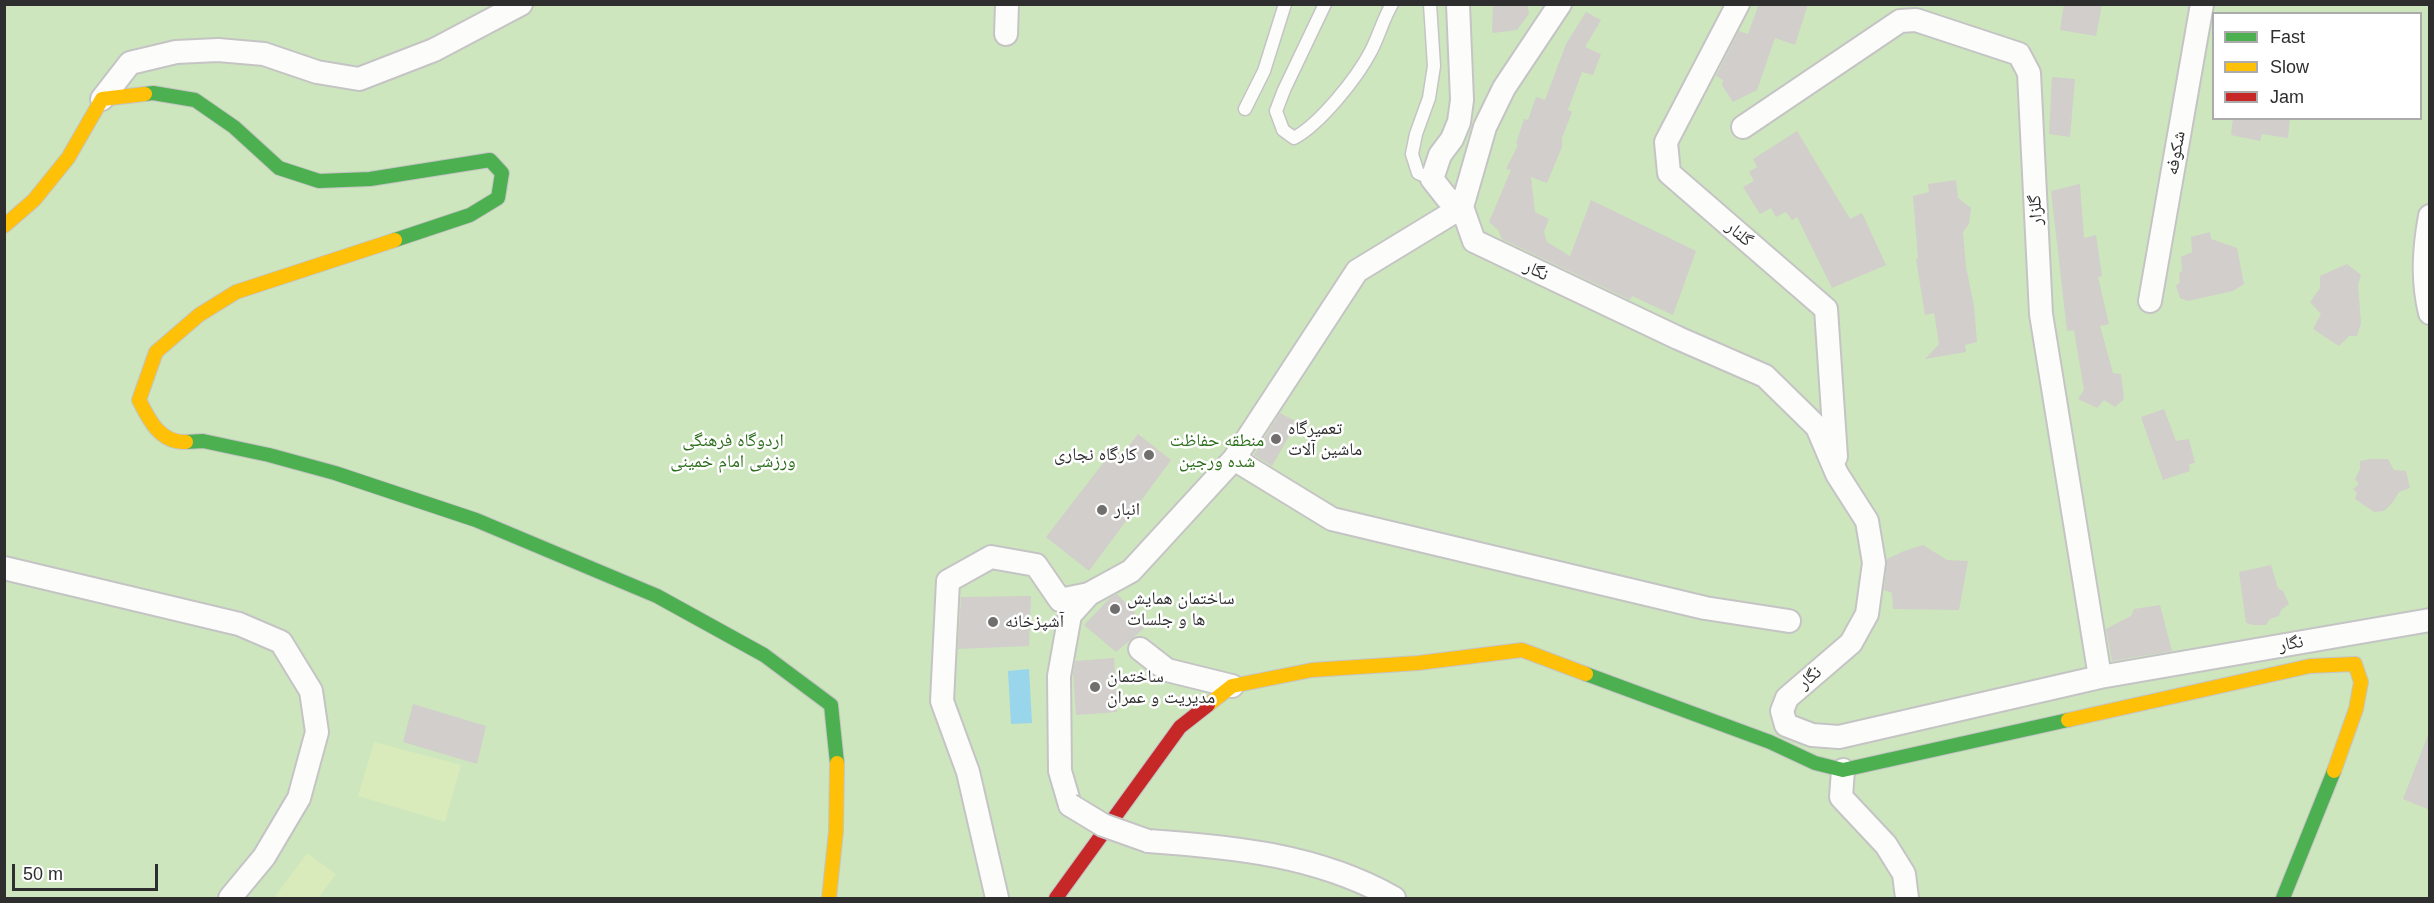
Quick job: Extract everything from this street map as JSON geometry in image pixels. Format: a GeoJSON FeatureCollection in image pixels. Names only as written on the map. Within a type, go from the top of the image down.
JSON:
{"type":"FeatureCollection","features":[{"type":"Feature","properties":{"kind":"street"},"geometry":{"type":"LineString","coordinates":[[4,226],[34,200],[68,158],[102,99],[130,63],[176,52],[218,50],[264,54],[317,72],[359,79],[434,50],[521,4]]}},
{"type":"Feature","properties":{"kind":"street"},"geometry":{"type":"LineString","coordinates":[[1006,34],[1007,4]]}},
{"type":"Feature","properties":{"kind":"street"},"geometry":{"type":"LineString","coordinates":[[1458,4],[1462,100],[1459,122],[1452,139],[1440,155],[1432,179],[1448,198],[1462,207]]}},
{"type":"Feature","properties":{"kind":"street"},"geometry":{"type":"LineString","coordinates":[[998,898],[968,772],[942,701],[948,581],[991,557],[1036,566],[1060,600],[1089,594],[1131,571],[1234,459],[1357,271],[1462,207],[1482,138],[1494,107],[1504,88],[1560,4]]}},
{"type":"Feature","properties":{"kind":"street","name":"گلنار"},"geometry":{"type":"LineString","coordinates":[[1738,4],[1666,142],[1669,173],[1826,309],[1837,474]]}},
{"type":"Feature","properties":{"kind":"street","name":"شکوفه"},"geometry":{"type":"LineString","coordinates":[[2150,301],[2202,4]]}},
{"type":"Feature","properties":{"kind":"street","name":"گلزار"},"geometry":{"type":"LineString","coordinates":[[1743,127],[1900,21],[1916,20],[2019,54],[2028,73],[2041,314],[2100,677]]}},
{"type":"Feature","properties":{"kind":"street"},"geometry":{"type":"LineString","coordinates":[[102,99],[153,93],[195,100],[234,127],[279,168],[319,181],[370,179],[490,160],[502,173],[498,198],[470,215],[236,292],[199,315],[156,352],[139,400],[153,427],[175,442],[203,441],[269,455],[335,473],[476,520],[657,596],[764,655],[831,705],[838,769],[836,831],[829,898]]}},
{"type":"Feature","properties":{"kind":"street","name":"نگار"},"geometry":{"type":"LineString","coordinates":[[1462,207],[1474,241],[1678,338],[1765,376],[1817,427],[1837,474],[1867,521],[1874,563],[1867,614],[1851,643],[1787,698],[1782,711],[1781,735],[1839,737],[2100,677],[2430,620]]}},
{"type":"Feature","properties":{"kind":"street"},"geometry":{"type":"LineString","coordinates":[[2430,216],[2424,249],[2424,274],[2430,313]]}},
{"type":"Feature","properties":{"kind":"street"},"geometry":{"type":"LineString","coordinates":[[1234,459],[1332,519],[1705,608],[1789,621]]}},
{"type":"Feature","properties":{"kind":"street"},"geometry":{"type":"LineString","coordinates":[[4,568],[239,624],[281,642],[311,691],[317,732],[299,798],[264,857],[230,898]]}},
{"type":"Feature","properties":{"kind":"street"},"geometry":{"type":"LineString","coordinates":[[1089,594],[1070,615],[1059,676],[1060,771],[1070,805],[1103,825],[1148,841],[1226,847],[1298,860],[1364,881],[1394,898]]}},
{"type":"Feature","properties":{"kind":"street"},"geometry":{"type":"LineString","coordinates":[[1140,649],[1167,670],[1233,686],[1312,670],[1418,663],[1522,650],[1781,735],[1815,763],[1843,770],[2310,666],[2355,664],[2361,682],[2356,709],[2283,898]]}},
{"type":"Feature","properties":{"kind":"street"},"geometry":{"type":"LineString","coordinates":[[1056,898],[1180,727],[1233,686]]}},
{"type":"Feature","properties":{"kind":"street"},"geometry":{"type":"LineString","coordinates":[[1843,770],[1840,797],[1886,845],[1904,874],[1907,898]]}},
{"type":"Feature","properties":{"kind":"lane"},"geometry":{"type":"LineString","coordinates":[[1245,110],[1264,71],[1285,4]]}},
{"type":"Feature","properties":{"kind":"lane"},"geometry":{"type":"LineString","coordinates":[[1325,4],[1276,111],[1283,130],[1294,138],[1308,131],[1354,77],[1371,51],[1392,4]]}},
{"type":"Feature","properties":{"kind":"lane"},"geometry":{"type":"LineString","coordinates":[[1430,4],[1434,66],[1429,98],[1416,134],[1412,154],[1418,173],[1432,179]]}},
{"type":"Feature","properties":{"kind":"green space","name":"منطقه حفاظت شده ورجین"},"geometry":{"type":"Polygon","coordinates":[[[5,5],[2429,5],[2429,898],[5,898],[5,5]]]}},
{"type":"Feature","properties":{"kind":"green space"},"geometry":{"type":"Polygon","coordinates":[[[374,742],[461,765],[445,822],[358,796],[374,742]]]}},
{"type":"Feature","properties":{"kind":"green space"},"geometry":{"type":"Polygon","coordinates":[[[307,853],[336,874],[318,898],[274,898],[307,853]]]}},
{"type":"Feature","properties":{"kind":"water"},"geometry":{"type":"Polygon","coordinates":[[[1029,669],[1032,723],[1011,724],[1008,671],[1029,669]]]}},
{"type":"Feature","properties":{"kind":"building"},"geometry":{"type":"Polygon","coordinates":[[[1493,4],[1527,4],[1529,14],[1517,30],[1492,33],[1493,4]]]}},
{"type":"Feature","properties":{"kind":"building"},"geometry":{"type":"Polygon","coordinates":[[[1759,4],[1808,4],[1795,45],[1775,38],[1757,90],[1733,102],[1722,85],[1723,80],[1716,76],[1739,31],[1748,34],[1759,4]]]}},
{"type":"Feature","properties":{"kind":"building"},"geometry":{"type":"Polygon","coordinates":[[[2064,4],[2102,4],[2096,36],[2060,30],[2064,4]]]}},
{"type":"Feature","properties":{"kind":"building"},"geometry":{"type":"Polygon","coordinates":[[[1586,12],[1601,20],[1585,47],[1601,54],[1593,75],[1582,72],[1568,110],[1572,112],[1562,138],[1562,147],[1547,183],[1531,177],[1535,212],[1549,219],[1544,232],[1547,242],[1570,256],[1591,200],[1696,251],[1673,315],[1632,296],[1630,300],[1502,239],[1498,230],[1489,222],[1511,170],[1506,169],[1518,145],[1516,144],[1524,119],[1528,120],[1536,97],[1545,100],[1566,44],[1586,12]]]}},
{"type":"Feature","properties":{"kind":"building"},"geometry":{"type":"Polygon","coordinates":[[[2052,77],[2075,79],[2070,137],[2049,134],[2052,77]]]}},
{"type":"Feature","properties":{"kind":"building"},"geometry":{"type":"Polygon","coordinates":[[[2233,120],[2290,120],[2288,138],[2262,134],[2260,141],[2231,135],[2233,120]]]}},
{"type":"Feature","properties":{"kind":"building"},"geometry":{"type":"Polygon","coordinates":[[[1797,131],[1850,219],[1862,213],[1886,265],[1832,288],[1797,217],[1792,220],[1786,212],[1776,217],[1771,208],[1760,214],[1743,187],[1754,181],[1749,172],[1757,167],[1753,159],[1797,131]]]}},
{"type":"Feature","properties":{"kind":"building"},"geometry":{"type":"Polygon","coordinates":[[[1956,180],[1958,198],[1971,208],[1969,224],[1963,232],[1977,342],[1965,345],[1966,352],[1925,359],[1939,344],[1934,313],[1925,315],[1916,259],[1918,259],[1913,196],[1929,192],[1928,184],[1956,180]]]}},
{"type":"Feature","properties":{"kind":"building"},"geometry":{"type":"Polygon","coordinates":[[[2080,184],[2084,238],[2096,235],[2102,276],[2098,277],[2109,324],[2100,326],[2113,373],[2121,374],[2124,399],[2115,407],[2104,400],[2097,408],[2078,399],[2084,390],[2074,330],[2067,331],[2051,191],[2080,184]]]}},
{"type":"Feature","properties":{"kind":"building"},"geometry":{"type":"Polygon","coordinates":[[[2210,232],[2211,239],[2237,248],[2244,284],[2233,291],[2188,301],[2180,298],[2176,286],[2180,282],[2179,273],[2182,271],[2181,257],[2192,252],[2191,237],[2210,232]]]}},
{"type":"Feature","properties":{"kind":"building"},"geometry":{"type":"Polygon","coordinates":[[[2347,264],[2361,275],[2358,285],[2361,323],[2357,336],[2349,336],[2339,346],[2313,329],[2321,314],[2310,302],[2320,288],[2320,276],[2347,264]]]}},
{"type":"Feature","properties":{"kind":"building"},"geometry":{"type":"Polygon","coordinates":[[[2164,409],[2176,441],[2189,439],[2195,463],[2189,464],[2190,471],[2163,480],[2141,417],[2164,409]]]}},
{"type":"Feature","properties":{"kind":"building","name":"تعمیرگاه ماشین آلات"},"geometry":{"type":"Polygon","coordinates":[[[1280,413],[1297,422],[1272,466],[1254,455],[1280,413]]]}},
{"type":"Feature","properties":{"kind":"building","name":"انبار"},"geometry":{"type":"Polygon","coordinates":[[[1138,434],[1171,460],[1089,571],[1046,537],[1114,449],[1122,455],[1138,434]]]}},
{"type":"Feature","properties":{"kind":"building"},"geometry":{"type":"Polygon","coordinates":[[[2388,459],[2394,470],[2406,471],[2410,488],[2399,492],[2384,511],[2374,512],[2355,499],[2357,493],[2353,489],[2359,484],[2355,479],[2360,469],[2360,461],[2388,459]]]}},
{"type":"Feature","properties":{"kind":"building"},"geometry":{"type":"Polygon","coordinates":[[[1923,545],[1947,560],[1968,561],[1959,610],[1893,609],[1892,593],[1884,590],[1887,559],[1923,545]]]}},
{"type":"Feature","properties":{"kind":"building"},"geometry":{"type":"Polygon","coordinates":[[[2271,565],[2278,588],[2283,591],[2289,604],[2281,610],[2279,616],[2270,619],[2266,625],[2246,623],[2239,572],[2271,565]]]}},
{"type":"Feature","properties":{"kind":"building","name":"ساختمان همایش ها و جلسات"},"geometry":{"type":"Polygon","coordinates":[[[1117,594],[1147,626],[1116,652],[1084,625],[1110,598],[1117,594]]]}},
{"type":"Feature","properties":{"kind":"building","name":"آشپزخانه"},"geometry":{"type":"Polygon","coordinates":[[[1031,596],[1029,646],[958,649],[961,597],[1031,596]]]}},
{"type":"Feature","properties":{"kind":"building"},"geometry":{"type":"Polygon","coordinates":[[[2160,605],[2172,651],[2112,661],[2106,629],[2131,616],[2134,609],[2160,605]]]}},
{"type":"Feature","properties":{"kind":"building","name":"ساختمان مدیریت و عمران"},"geometry":{"type":"Polygon","coordinates":[[[1114,658],[1117,712],[1076,715],[1073,673],[1075,661],[1114,658]]]}},
{"type":"Feature","properties":{"kind":"building"},"geometry":{"type":"Polygon","coordinates":[[[413,704],[486,726],[477,764],[403,742],[413,704]]]}},
{"type":"Feature","properties":{"kind":"building"},"geometry":{"type":"Polygon","coordinates":[[[2428,735],[2430,735],[2430,810],[2403,799],[2428,735]]]}},
{"type":"Feature","properties":{"kind":"traffic: fast"},"geometry":{"type":"LineString","coordinates":[[145,94],[153,93],[195,100],[234,127],[279,168],[319,181],[370,179],[490,160],[502,173],[498,198],[470,215],[395,240]]}},
{"type":"Feature","properties":{"kind":"traffic: fast"},"geometry":{"type":"LineString","coordinates":[[186,442],[203,441],[269,455],[335,473],[476,520],[657,596],[764,655],[831,705],[837,763]]}},
{"type":"Feature","properties":{"kind":"traffic: fast"},"geometry":{"type":"LineString","coordinates":[[1586,674],[1770,742],[1815,763],[1843,770],[2068,720]]}},
{"type":"Feature","properties":{"kind":"traffic: fast"},"geometry":{"type":"LineString","coordinates":[[2283,898],[2334,771]]}},
{"type":"Feature","properties":{"kind":"traffic: slow"},"geometry":{"type":"LineString","coordinates":[[4,226],[34,200],[68,158],[102,99],[145,94]]}},
{"type":"Feature","properties":{"kind":"traffic: slow"},"geometry":{"type":"LineString","coordinates":[[186,442],[169,439],[156,429],[139,400],[156,352],[199,315],[236,292],[395,240]]}},
{"type":"Feature","properties":{"kind":"traffic: slow"},"geometry":{"type":"LineString","coordinates":[[1208,705],[1232,686],[1312,670],[1418,663],[1522,650],[1586,674]]}},
{"type":"Feature","properties":{"kind":"traffic: slow"},"geometry":{"type":"LineString","coordinates":[[2068,720],[2310,666],[2355,664],[2361,682],[2356,709],[2334,771]]}},
{"type":"Feature","properties":{"kind":"traffic: slow"},"geometry":{"type":"LineString","coordinates":[[829,898],[836,831],[837,763]]}},
{"type":"Feature","properties":{"kind":"traffic: jam"},"geometry":{"type":"LineString","coordinates":[[1056,898],[1180,727],[1208,705]]}},
{"type":"Feature","properties":{"kind":"place","name":"تعمیرگاه ماشین آلات"},"geometry":{"type":"Point","coordinates":[1276,439]}},
{"type":"Feature","properties":{"kind":"place","name":"کارگاه نجاری"},"geometry":{"type":"Point","coordinates":[1149,455]}},
{"type":"Feature","properties":{"kind":"place","name":"انبار"},"geometry":{"type":"Point","coordinates":[1102,510]}},
{"type":"Feature","properties":{"kind":"place","name":"ساختمان همایش ها و جلسات"},"geometry":{"type":"Point","coordinates":[1115,609]}},
{"type":"Feature","properties":{"kind":"place","name":"آشپزخانه"},"geometry":{"type":"Point","coordinates":[993,622]}},
{"type":"Feature","properties":{"kind":"place","name":"ساختمان مدیریت و عمران"},"geometry":{"type":"Point","coordinates":[1095,687]}},
{"type":"Feature","properties":{"kind":"park label","name":"اردوگاه فرهنگی ورزشی امام خمینی"},"geometry":{"type":"Point","coordinates":[733,451]}}]}
